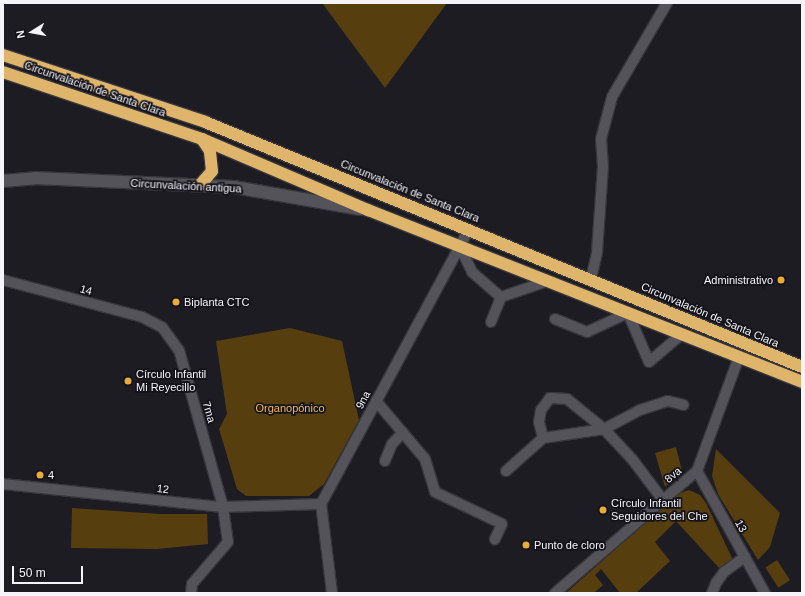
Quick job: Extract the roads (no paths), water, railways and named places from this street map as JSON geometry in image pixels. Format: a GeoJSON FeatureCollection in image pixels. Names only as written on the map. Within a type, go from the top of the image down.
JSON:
{"type":"FeatureCollection","features":[{"type":"Feature","properties":{"kind":"highway","name":"Circunvalación de Santa Clara"},"geometry":{"type":"LineString","coordinates":[[3,55],[205,122],[469,229],[802,367]]}},
{"type":"Feature","properties":{"kind":"highway","name":"Circunvalación de Santa Clara"},"geometry":{"type":"LineString","coordinates":[[3,72],[202,139],[368,210],[802,382]]}},
{"type":"Feature","properties":{"kind":"highway"},"geometry":{"type":"LineString","coordinates":[[200,185],[212,171],[210,150],[202,139]]}},
{"type":"Feature","properties":{"kind":"street"},"geometry":{"type":"LineString","coordinates":[[591,280],[597,252],[603,167],[601,139],[612,97],[667,3]]}},
{"type":"Feature","properties":{"kind":"street","name":"Circunvalación antigua"},"geometry":{"type":"LineString","coordinates":[[3,180],[35,178],[234,187],[368,210]]}},
{"type":"Feature","properties":{"kind":"street","name":"9na"},"geometry":{"type":"LineString","coordinates":[[321,504],[469,229]]}},
{"type":"Feature","properties":{"kind":"street"},"geometry":{"type":"LineString","coordinates":[[460,247],[472,272],[501,297]]}},
{"type":"Feature","properties":{"kind":"street","name":"14"},"geometry":{"type":"LineString","coordinates":[[3,280],[142,317],[162,327]]}},
{"type":"Feature","properties":{"kind":"street"},"geometry":{"type":"LineString","coordinates":[[491,322],[501,297],[548,281]]}},
{"type":"Feature","properties":{"kind":"street"},"geometry":{"type":"LineString","coordinates":[[555,318],[587,332],[628,313],[649,362],[682,334]]}},
{"type":"Feature","properties":{"kind":"street","name":"7ma"},"geometry":{"type":"LineString","coordinates":[[162,327],[179,350],[223,507],[228,542],[192,584],[191,593]]}},
{"type":"Feature","properties":{"kind":"street","name":"8va"},"geometry":{"type":"LineString","coordinates":[[555,593],[696,471],[739,356]]}},
{"type":"Feature","properties":{"kind":"street"},"geometry":{"type":"LineString","coordinates":[[543,438],[539,422],[541,410],[550,398],[566,399],[604,429],[632,459],[663,500]]}},
{"type":"Feature","properties":{"kind":"street"},"geometry":{"type":"LineString","coordinates":[[376,401],[425,458],[435,492],[502,524],[495,540]]}},
{"type":"Feature","properties":{"kind":"street"},"geometry":{"type":"LineString","coordinates":[[506,471],[543,438],[604,429],[640,410],[668,401],[684,405]]}},
{"type":"Feature","properties":{"kind":"street"},"geometry":{"type":"LineString","coordinates":[[384,461],[392,444],[403,432]]}},
{"type":"Feature","properties":{"kind":"street","name":"13"},"geometry":{"type":"LineString","coordinates":[[696,471],[765,593]]}},
{"type":"Feature","properties":{"kind":"street","name":"12"},"geometry":{"type":"LineString","coordinates":[[3,484],[223,507],[321,504]]}},
{"type":"Feature","properties":{"kind":"street"},"geometry":{"type":"LineString","coordinates":[[321,504],[332,593]]}},
{"type":"Feature","properties":{"kind":"street"},"geometry":{"type":"LineString","coordinates":[[712,593],[716,583],[724,572],[745,557]]}},
{"type":"Feature","properties":{"kind":"place","name":"Administrativo"},"geometry":{"type":"Point","coordinates":[781,280]}},
{"type":"Feature","properties":{"kind":"place","name":"Biplanta CTC"},"geometry":{"type":"Point","coordinates":[176,302]}},
{"type":"Feature","properties":{"kind":"place","name":"Círculo Infantil Mi Reyecillo"},"geometry":{"type":"Point","coordinates":[128,381]}},
{"type":"Feature","properties":{"kind":"place","name":"4"},"geometry":{"type":"Point","coordinates":[40,475]}},
{"type":"Feature","properties":{"kind":"place","name":"Círculo Infantil Seguidores del Che"},"geometry":{"type":"Point","coordinates":[603,510]}},
{"type":"Feature","properties":{"kind":"place","name":"Punto de cloro"},"geometry":{"type":"Point","coordinates":[526,545]}},
{"type":"Feature","properties":{"kind":"park label","name":"Organopónico"},"geometry":{"type":"Point","coordinates":[290,408]}}]}
